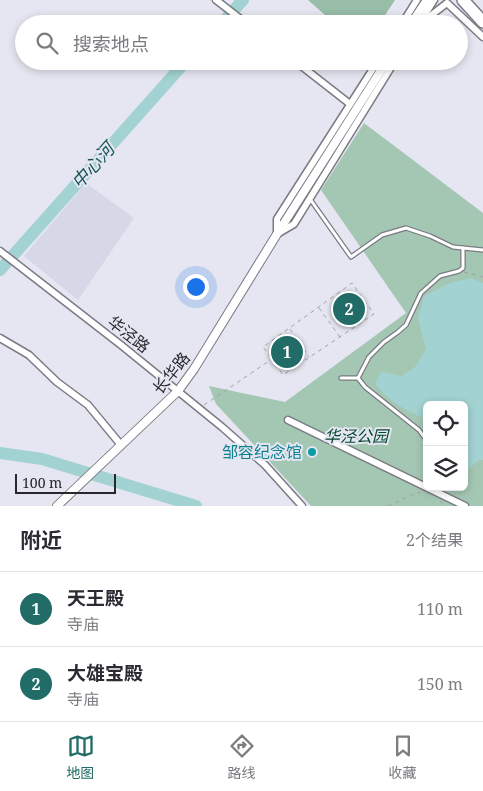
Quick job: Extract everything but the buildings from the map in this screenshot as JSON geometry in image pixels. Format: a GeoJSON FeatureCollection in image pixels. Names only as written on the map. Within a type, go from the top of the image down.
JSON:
{"type":"FeatureCollection","features":[{"type":"Feature","properties":{"kind":"highway"},"geometry":{"type":"LineString","coordinates":[[463,0],[483,22]]}},
{"type":"Feature","properties":{"kind":"street"},"geometry":{"type":"LineString","coordinates":[[216,0],[235,15]]}},
{"type":"Feature","properties":{"kind":"street"},"geometry":{"type":"LineString","coordinates":[[408,15],[417,0]]}},
{"type":"Feature","properties":{"kind":"street"},"geometry":{"type":"LineString","coordinates":[[417,15],[427,0]]}},
{"type":"Feature","properties":{"kind":"street"},"geometry":{"type":"LineString","coordinates":[[425,15],[434,0]]}},
{"type":"Feature","properties":{"kind":"street"},"geometry":{"type":"LineString","coordinates":[[432,15],[447,3],[460,15]]}},
{"type":"Feature","properties":{"kind":"street"},"geometry":{"type":"LineString","coordinates":[[468,23],[483,37]]}},
{"type":"Feature","properties":{"kind":"street"},"geometry":{"type":"LineString","coordinates":[[307,70],[350,104]]}},
{"type":"Feature","properties":{"kind":"street","name":"长华路"},"geometry":{"type":"LineString","coordinates":[[277,234],[277,219],[372,70]]}},
{"type":"Feature","properties":{"kind":"street","name":"长华路"},"geometry":{"type":"LineString","coordinates":[[57,506],[178,390],[194,369],[381,70]]}},
{"type":"Feature","properties":{"kind":"street","name":"长华路"},"geometry":{"type":"LineString","coordinates":[[277,234],[294,224],[390,70]]}},
{"type":"Feature","properties":{"kind":"street","name":"华泾路"},"geometry":{"type":"LineString","coordinates":[[0,252],[178,390],[265,465],[302,506]]}},
{"type":"Feature","properties":{"kind":"street"},"geometry":{"type":"LineString","coordinates":[[0,338],[29,356],[57,382],[88,405],[121,445]]}},
{"type":"Feature","properties":{"kind":"street"},"geometry":{"type":"LineString","coordinates":[[288,420],[465,506]]}},
{"type":"Feature","properties":{"kind":"lane"},"geometry":{"type":"LineString","coordinates":[[309,199],[351,256],[382,235],[406,228],[430,236],[453,247],[483,250]]}},
{"type":"Feature","properties":{"kind":"lane"},"geometry":{"type":"LineString","coordinates":[[358,378],[369,357],[384,342],[406,325],[421,293],[440,276],[459,271],[463,268],[463,248]]}},
{"type":"Feature","properties":{"kind":"lane"},"geometry":{"type":"LineString","coordinates":[[341,378],[358,378]]}},
{"type":"Feature","properties":{"kind":"lane"},"geometry":{"type":"LineString","coordinates":[[358,378],[365,387],[419,430],[423,436]]}},
{"type":"Feature","properties":{"kind":"path"},"geometry":{"type":"LineString","coordinates":[[459,271],[483,277]]}},
{"type":"Feature","properties":{"kind":"path"},"geometry":{"type":"LineString","coordinates":[[352,283],[374,314],[283,376],[263,347],[319,307],[352,283]]}},
{"type":"Feature","properties":{"kind":"path"},"geometry":{"type":"LineString","coordinates":[[319,307],[340,338]]}},
{"type":"Feature","properties":{"kind":"path"},"geometry":{"type":"LineString","coordinates":[[289,328],[309,358]]}},
{"type":"Feature","properties":{"kind":"path"},"geometry":{"type":"LineString","coordinates":[[199,408],[272,359]]}},
{"type":"Feature","properties":{"kind":"path"},"geometry":{"type":"LineString","coordinates":[[388,506],[416,493],[426,491]]}},
{"type":"Feature","properties":{"kind":"path"},"geometry":{"type":"LineString","coordinates":[[439,500],[446,506]]}},
{"type":"Feature","properties":{"kind":"shaded area"},"geometry":{"type":"Polygon","coordinates":[[[308,0],[395,0],[385,15],[325,15],[308,0]]]}},
{"type":"Feature","properties":{"kind":"shaded area"},"geometry":{"type":"Polygon","coordinates":[[[86,183],[134,218],[78,300],[24,256],[86,183]]]}},
{"type":"Feature","properties":{"kind":"shaded area"},"geometry":{"type":"Polygon","coordinates":[[[471,278],[483,283],[483,460],[479,460],[468,470],[468,401],[423,401],[423,418],[387,397],[375,384],[381,372],[402,376],[415,367],[426,349],[418,319],[424,296],[450,283],[471,278]]]}},
{"type":"Feature","properties":{"kind":"green space","name":"华泾公园"},"geometry":{"type":"Polygon","coordinates":[[[364,123],[483,213],[483,506],[311,506],[216,404],[209,386],[285,402],[406,313],[321,190],[364,123]]]}},
{"type":"Feature","properties":{"kind":"waterway","name":"中心河"},"geometry":{"type":"LineString","coordinates":[[229,15],[243,0]]}},
{"type":"Feature","properties":{"kind":"waterway","name":"中心河"},"geometry":{"type":"LineString","coordinates":[[0,270],[178,70]]}},
{"type":"Feature","properties":{"kind":"waterway"},"geometry":{"type":"LineString","coordinates":[[0,453],[42,459],[196,506]]}},
{"type":"Feature","properties":{"kind":"place","name":"大雄宝殿"},"geometry":{"type":"Point","coordinates":[349,309]}},
{"type":"Feature","properties":{"kind":"place","name":"天王殿"},"geometry":{"type":"Point","coordinates":[287,352]}},
{"type":"Feature","properties":{"kind":"place","name":"邹容纪念馆"},"geometry":{"type":"Point","coordinates":[312,452]}}]}
